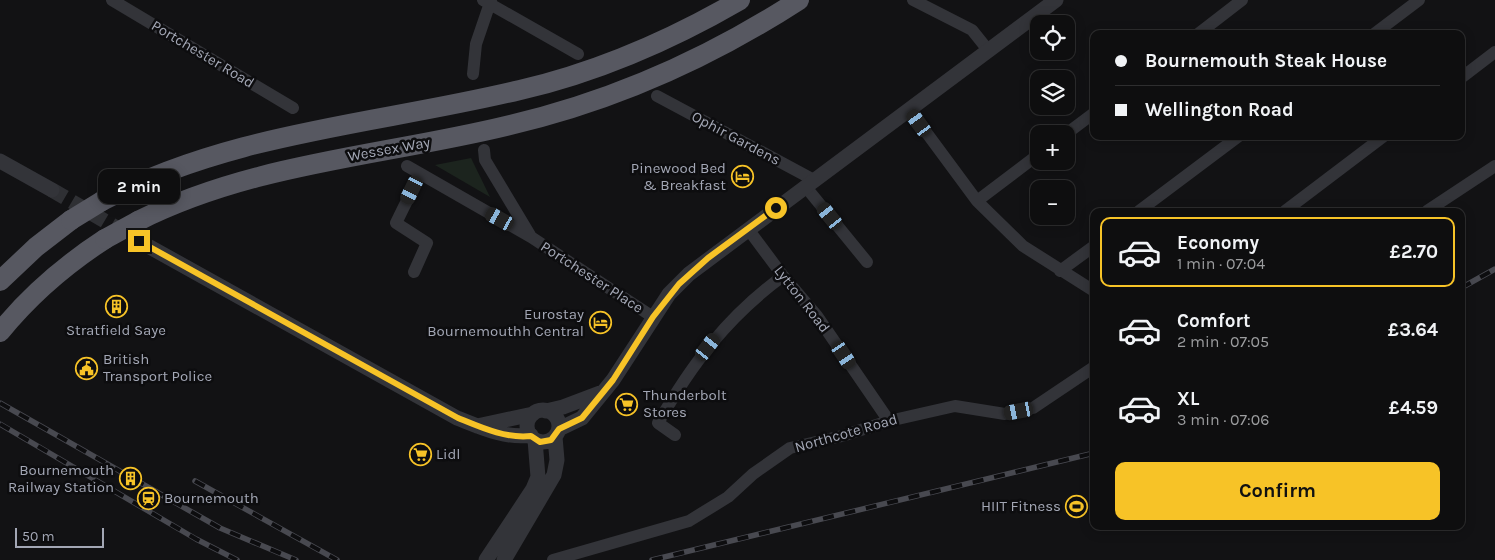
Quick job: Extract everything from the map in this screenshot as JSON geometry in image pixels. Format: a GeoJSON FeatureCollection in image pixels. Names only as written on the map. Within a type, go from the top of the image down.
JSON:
{"type":"FeatureCollection","features":[{"type":"Feature","properties":{"kind":"highway","name":"Wessex Way"},"geometry":{"type":"LineString","coordinates":[[0,281],[36,247],[71,220],[150,177],[215,154],[311,132],[482,99],[560,80],[632,54],[677,34],[740,0]]}},
{"type":"Feature","properties":{"kind":"highway","name":"Wessex Way"},"geometry":{"type":"LineString","coordinates":[[0,332],[21,307],[77,257],[104,239],[138,231],[185,200],[261,176],[506,126],[596,100],[696,60],[762,24],[799,0]]}},
{"type":"Feature","properties":{"kind":"street","name":"Portchester Road"},"geometry":{"type":"LineString","coordinates":[[112,0],[293,108]]}},
{"type":"Feature","properties":{"kind":"street"},"geometry":{"type":"LineString","coordinates":[[913,0],[972,30],[988,50]]}},
{"type":"Feature","properties":{"kind":"street"},"geometry":{"type":"LineString","coordinates":[[138,231],[400,387],[477,426],[546,442],[582,418],[600,393],[613,380],[670,294],[689,274],[1056,0]]}},
{"type":"Feature","properties":{"kind":"street"},"geometry":{"type":"LineString","coordinates":[[1203,30],[1242,0]]}},
{"type":"Feature","properties":{"kind":"street"},"geometry":{"type":"LineString","coordinates":[[1379,30],[1419,0]]}},
{"type":"Feature","properties":{"kind":"street"},"geometry":{"type":"LineString","coordinates":[[473,74],[476,44],[488,1],[578,54]]}},
{"type":"Feature","properties":{"kind":"street"},"geometry":{"type":"LineString","coordinates":[[1465,75],[1495,52]]}},
{"type":"Feature","properties":{"kind":"street","name":"Ophir Gardens"},"geometry":{"type":"LineString","coordinates":[[657,96],[810,183]]}},
{"type":"Feature","properties":{"kind":"street"},"geometry":{"type":"LineString","coordinates":[[909,109],[977,201],[1023,246],[1090,289]]}},
{"type":"Feature","properties":{"kind":"street"},"geometry":{"type":"LineString","coordinates":[[1075,127],[1090,116]]}},
{"type":"Feature","properties":{"kind":"street"},"geometry":{"type":"LineString","coordinates":[[1143,208],[1234,140]]}},
{"type":"Feature","properties":{"kind":"street"},"geometry":{"type":"LineString","coordinates":[[1289,208],[1379,140]]}},
{"type":"Feature","properties":{"kind":"street","name":"Portchester Place"},"geometry":{"type":"LineString","coordinates":[[484,150],[485,160],[532,237]]}},
{"type":"Feature","properties":{"kind":"street"},"geometry":{"type":"LineString","coordinates":[[0,161],[52,190]]}},
{"type":"Feature","properties":{"kind":"street"},"geometry":{"type":"LineString","coordinates":[[977,201],[1030,161]]}},
{"type":"Feature","properties":{"kind":"street","name":"Portchester Place"},"geometry":{"type":"LineString","coordinates":[[407,166],[532,237],[653,317]]}},
{"type":"Feature","properties":{"kind":"street"},"geometry":{"type":"LineString","coordinates":[[1432,208],[1495,166]]}},
{"type":"Feature","properties":{"kind":"street"},"geometry":{"type":"LineString","coordinates":[[414,272],[427,243],[396,222],[420,174]]}},
{"type":"Feature","properties":{"kind":"street"},"geometry":{"type":"LineString","coordinates":[[810,183],[867,262]]}},
{"type":"Feature","properties":{"kind":"street","name":"Lytton Road"},"geometry":{"type":"LineString","coordinates":[[748,229],[783,276],[817,316],[889,421]]}},
{"type":"Feature","properties":{"kind":"street"},"geometry":{"type":"LineString","coordinates":[[1060,271],[1090,249]]}},
{"type":"Feature","properties":{"kind":"street"},"geometry":{"type":"LineString","coordinates":[[676,435],[658,423],[684,378],[720,331],[760,293],[783,276]]}},
{"type":"Feature","properties":{"kind":"street","name":"Northcote Road"},"geometry":{"type":"LineString","coordinates":[[552,560],[689,520],[728,497],[753,474],[790,448],[889,421],[955,406],[1005,414],[1033,408],[1090,370]]}},
{"type":"Feature","properties":{"kind":"street"},"geometry":{"type":"LineString","coordinates":[[477,426],[563,407],[600,393]]}},
{"type":"Feature","properties":{"kind":"street"},"geometry":{"type":"LineString","coordinates":[[504,560],[554,475],[557,460],[555,415],[540,412]]}},
{"type":"Feature","properties":{"kind":"street"},"geometry":{"type":"LineString","coordinates":[[486,560],[533,489],[538,477],[533,438],[528,427],[540,412]]}},
{"type":"Feature","properties":{"kind":"shaded area"},"geometry":{"type":"Polygon","coordinates":[[[471,158],[490,197],[435,165],[471,158]]]}},
{"type":"Feature","properties":{"kind":"tunnel"},"geometry":{"type":"LineString","coordinates":[[52,190],[139,241]]}},
{"type":"Feature","properties":{"kind":"railway"},"geometry":{"type":"LineString","coordinates":[[1465,286],[1495,269]]}},
{"type":"Feature","properties":{"kind":"railway"},"geometry":{"type":"LineString","coordinates":[[0,403],[220,528],[296,560]]}},
{"type":"Feature","properties":{"kind":"railway"},"geometry":{"type":"LineString","coordinates":[[0,424],[196,539],[237,560]]}},
{"type":"Feature","properties":{"kind":"railway"},"geometry":{"type":"LineString","coordinates":[[652,560],[1090,454]]}},
{"type":"Feature","properties":{"kind":"railway"},"geometry":{"type":"LineString","coordinates":[[195,481],[337,560]]}},
{"type":"Feature","properties":{"kind":"place","name":"Pinewood Bed & Breakfast"},"geometry":{"type":"Point","coordinates":[742,177]}},
{"type":"Feature","properties":{"kind":"place","name":"Stratfield Saye"},"geometry":{"type":"Point","coordinates":[116,307]}},
{"type":"Feature","properties":{"kind":"place","name":"Eurostay Bournemouthh Central"},"geometry":{"type":"Point","coordinates":[600,323]}},
{"type":"Feature","properties":{"kind":"place","name":"British Transport Police"},"geometry":{"type":"Point","coordinates":[87,368]}},
{"type":"Feature","properties":{"kind":"place","name":"Thunderbolt Stores"},"geometry":{"type":"Point","coordinates":[627,404]}},
{"type":"Feature","properties":{"kind":"place","name":"Lidl"},"geometry":{"type":"Point","coordinates":[420,454]}},
{"type":"Feature","properties":{"kind":"place","name":"Bournemouth Railway Station"},"geometry":{"type":"Point","coordinates":[130,479]}},
{"type":"Feature","properties":{"kind":"place","name":"Bournemouth"},"geometry":{"type":"Point","coordinates":[148,498]}},
{"type":"Feature","properties":{"kind":"place","name":"HIIT Fitness"},"geometry":{"type":"Point","coordinates":[1077,506]}},
{"type":"Feature","properties":{"kind":"route"},"geometry":{"type":"LineString","coordinates":[[139,241],[458,418],[493,432],[519,437],[531,436],[540,442],[546,442],[555,437],[559,429],[582,418],[600,393],[613,380],[653,317],[679,284],[708,258],[776,208]]}}]}
